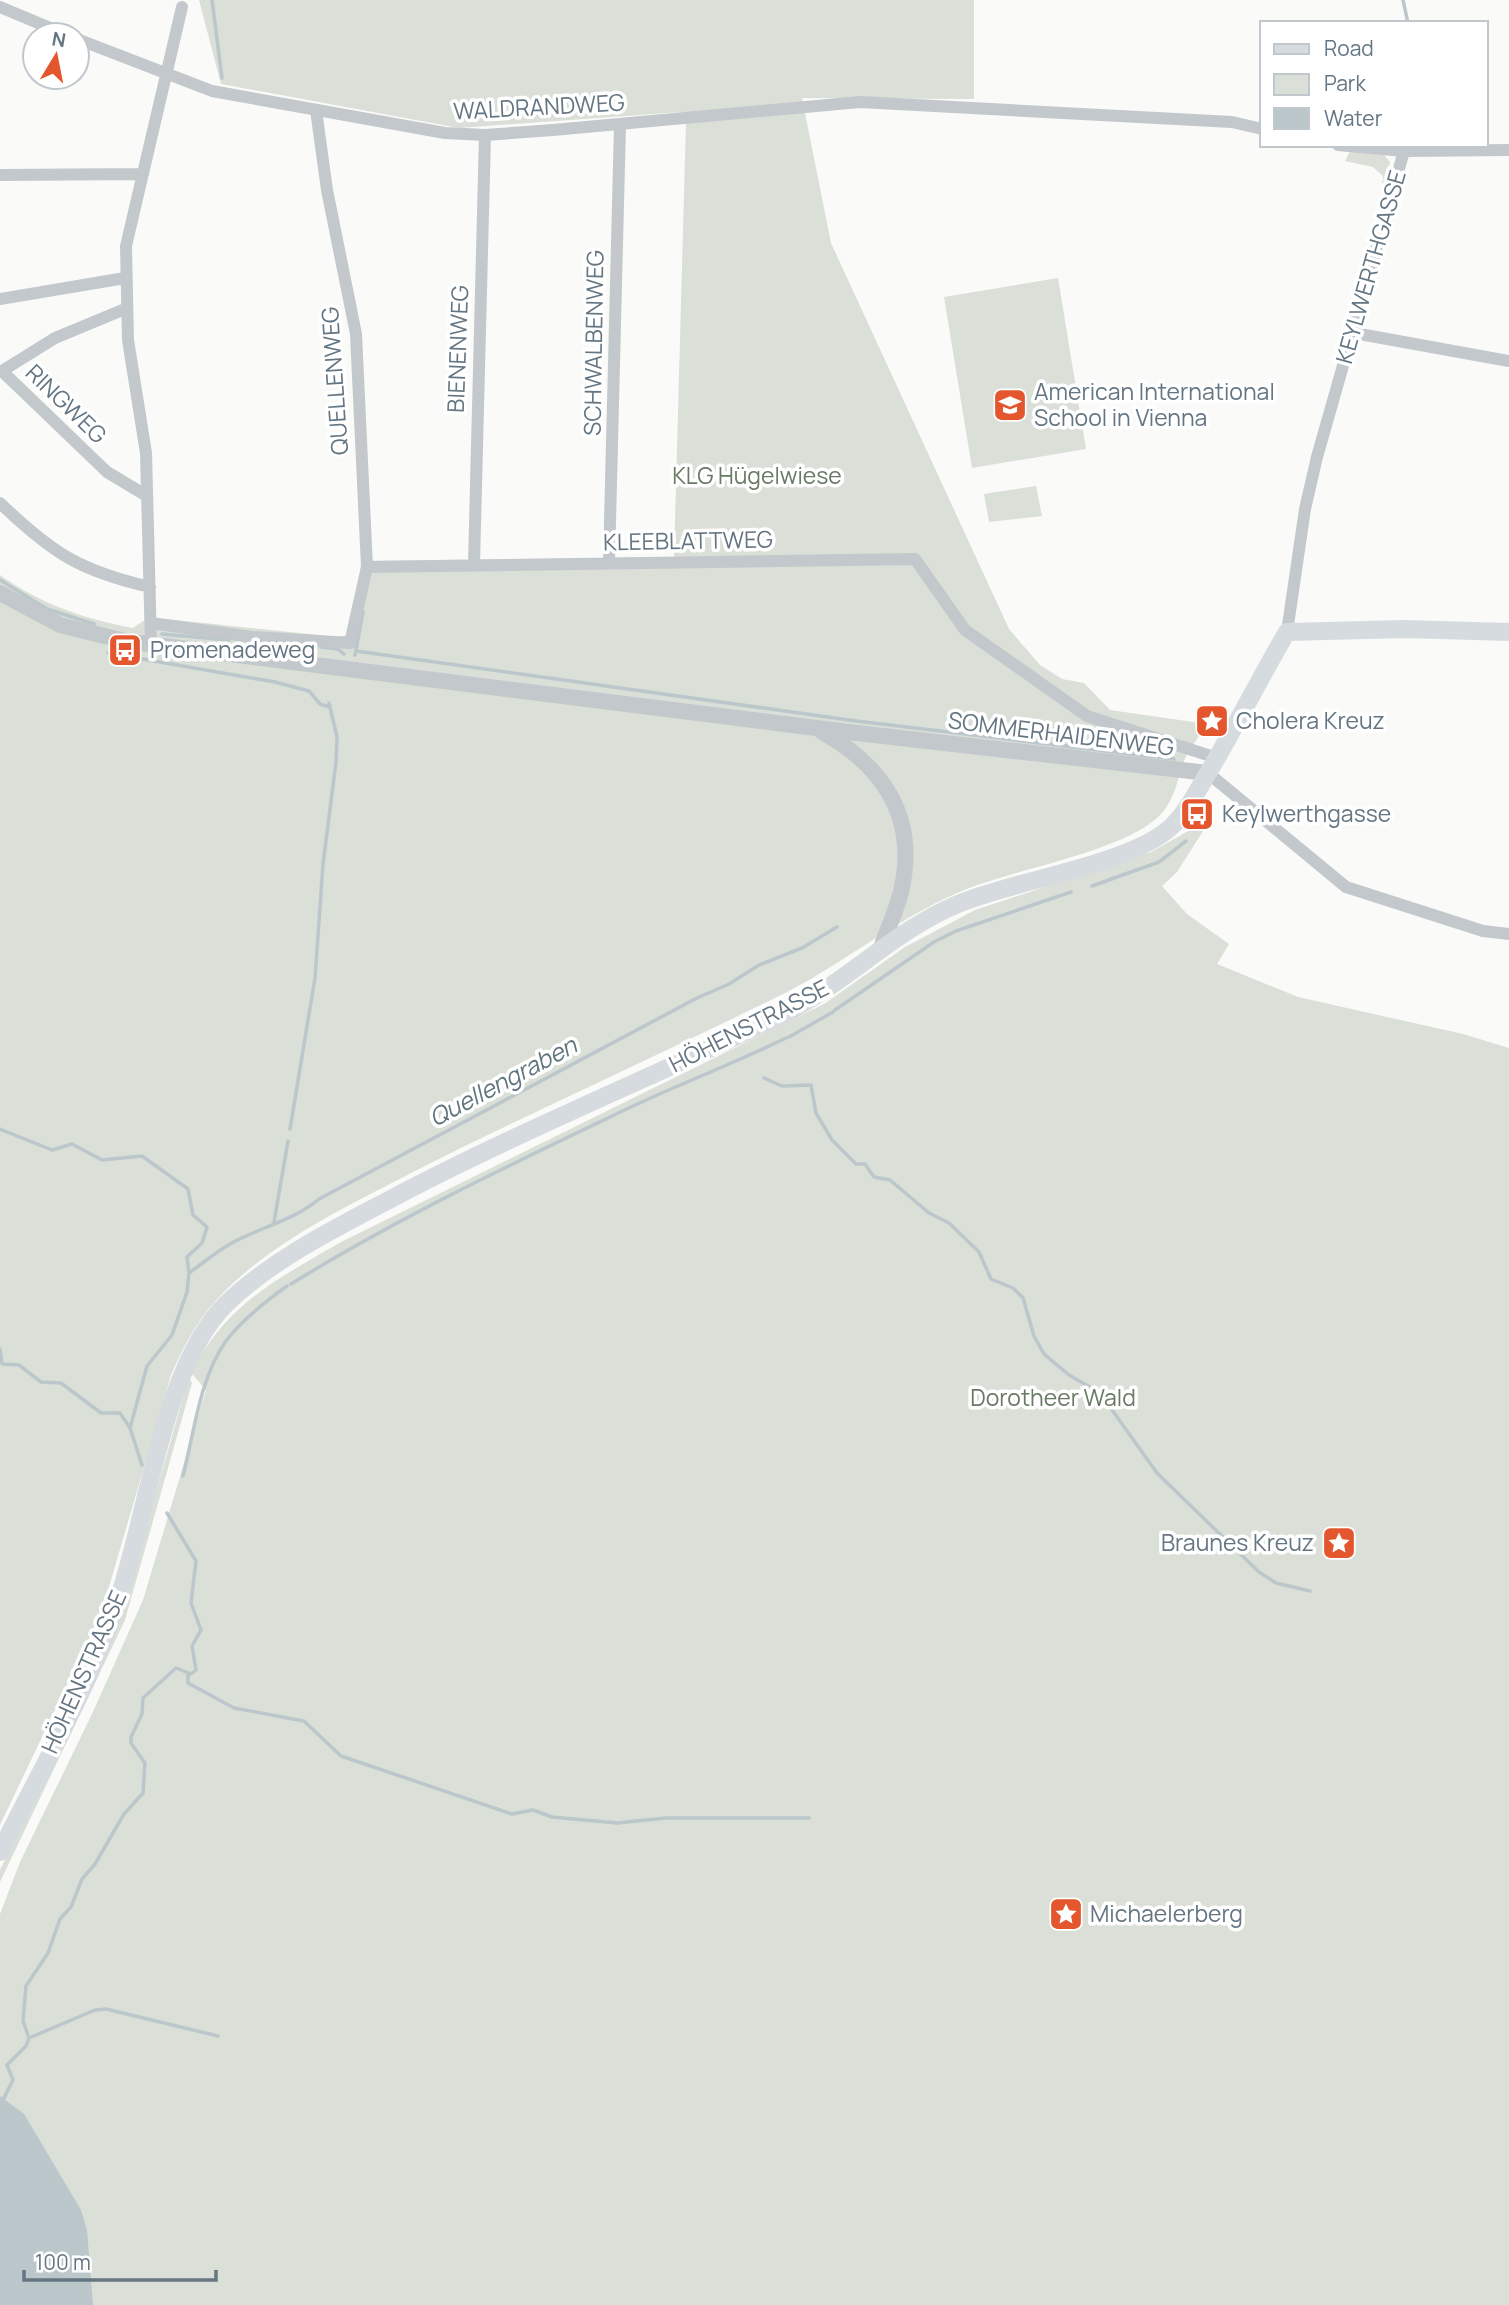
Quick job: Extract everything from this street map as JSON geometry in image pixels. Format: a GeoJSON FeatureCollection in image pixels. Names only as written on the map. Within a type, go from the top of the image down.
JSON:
{"type":"FeatureCollection","features":[{"type":"Feature","properties":{"kind":"main road"},"geometry":{"type":"LineString","coordinates":[[1287,632],[1404,629],[1509,632]]}},
{"type":"Feature","properties":{"kind":"main road","name":"KEYLWERTHGASSE"},"geometry":{"type":"LineString","coordinates":[[881,948],[925,920],[961,902],[1125,852],[1153,840],[1180,817],[1287,632]]}},
{"type":"Feature","properties":{"kind":"main road","name":"HÖHENSTRASSE"},"geometry":{"type":"LineString","coordinates":[[0,1852],[108,1630],[123,1588],[178,1387],[197,1343],[225,1305],[258,1278],[347,1222],[464,1161],[785,1013],[832,985],[881,948]]}},
{"type":"Feature","properties":{"kind":"street"},"geometry":{"type":"LineString","coordinates":[[151,645],[146,453],[125,309],[126,246],[182,7]]}},
{"type":"Feature","properties":{"kind":"street"},"geometry":{"type":"LineString","coordinates":[[0,8],[32,21]]}},
{"type":"Feature","properties":{"kind":"street","name":"WALDRANDWEG"},"geometry":{"type":"LineString","coordinates":[[91,45],[165,76],[212,91],[445,133],[485,135],[620,125],[860,102],[974,106],[1232,122],[1260,129]]}},
{"type":"Feature","properties":{"kind":"street","name":"QUELLENWEG"},"geometry":{"type":"LineString","coordinates":[[316,110],[327,190],[355,325],[367,567]]}},
{"type":"Feature","properties":{"kind":"street","name":"SCHWALBENWEG"},"geometry":{"type":"LineString","coordinates":[[609,562],[620,125]]}},
{"type":"Feature","properties":{"kind":"street","name":"BIENENWEG"},"geometry":{"type":"LineString","coordinates":[[474,564],[485,135]]}},
{"type":"Feature","properties":{"kind":"street"},"geometry":{"type":"LineString","coordinates":[[1360,147],[1404,151],[1509,150]]}},
{"type":"Feature","properties":{"kind":"street","name":"KEYLWERTHGASSE"},"geometry":{"type":"LineString","coordinates":[[1287,632],[1305,509],[1317,457],[1404,151]]}},
{"type":"Feature","properties":{"kind":"street"},"geometry":{"type":"LineString","coordinates":[[0,175],[142,174]]}},
{"type":"Feature","properties":{"kind":"street"},"geometry":{"type":"LineString","coordinates":[[0,299],[125,278]]}},
{"type":"Feature","properties":{"kind":"street","name":"RINGWEG"},"geometry":{"type":"LineString","coordinates":[[125,309],[55,338],[2,372],[107,472],[147,495]]}},
{"type":"Feature","properties":{"kind":"street"},"geometry":{"type":"LineString","coordinates":[[1354,332],[1509,361]]}},
{"type":"Feature","properties":{"kind":"street"},"geometry":{"type":"LineString","coordinates":[[0,503],[35,537],[63,557],[89,570],[150,587]]}},
{"type":"Feature","properties":{"kind":"street","name":"KLEEBLATTWEG"},"geometry":{"type":"LineString","coordinates":[[367,567],[915,559],[965,629],[1087,716],[1212,765]]}},
{"type":"Feature","properties":{"kind":"street"},"geometry":{"type":"LineString","coordinates":[[152,623],[252,637],[351,643],[367,567]]}},
{"type":"Feature","properties":{"kind":"street"},"geometry":{"type":"LineString","coordinates":[[0,593],[40,616],[80,632],[151,645],[813,727],[849,747],[870,766],[887,788],[899,814],[906,845],[905,868],[898,903],[881,948]]}},
{"type":"Feature","properties":{"kind":"street","name":"SOMMERHAIDENWEG"},"geometry":{"type":"LineString","coordinates":[[813,727],[1212,765]]}},
{"type":"Feature","properties":{"kind":"street"},"geometry":{"type":"LineString","coordinates":[[1212,765],[1346,887],[1483,931],[1507,929]]}},
{"type":"Feature","properties":{"kind":"green space","name":"KLG Hügelwiese"},"geometry":{"type":"Polygon","coordinates":[[[199,0],[974,0],[974,99],[802,98],[831,243],[1009,629],[1040,665],[1062,679],[1084,683],[1110,710],[1207,724],[1186,756],[1167,806],[1157,818],[1139,831],[1090,851],[979,884],[933,904],[777,997],[462,1148],[342,1209],[292,1238],[246,1272],[216,1300],[201,1320],[171,1375],[101,1614],[0,1825],[0,575],[31,594],[64,609],[133,628],[143,621],[166,619],[338,637],[348,635],[362,561],[674,557],[686,122],[681,112],[459,128],[221,84],[199,0]]]}},
{"type":"Feature","properties":{"kind":"green space"},"geometry":{"type":"Polygon","coordinates":[[[1350,151],[1384,155],[1390,162],[1381,202],[1383,176],[1373,167],[1345,161],[1350,151]]]}},
{"type":"Feature","properties":{"kind":"green space"},"geometry":{"type":"Polygon","coordinates":[[[1058,278],[1086,449],[972,468],[944,297],[1058,278]]]}},
{"type":"Feature","properties":{"kind":"green space"},"geometry":{"type":"Polygon","coordinates":[[[1036,486],[1042,516],[989,522],[984,494],[1036,486]]]}},
{"type":"Feature","properties":{"kind":"green space","name":"Dorotheer Wald"},"geometry":{"type":"Polygon","coordinates":[[[1199,825],[1205,828],[1177,872],[1162,886],[1187,914],[1229,944],[1217,964],[1298,997],[1463,1034],[1509,1048],[1509,2305],[0,2305],[0,1914],[20,1862],[92,1714],[143,1600],[206,1390],[191,1373],[220,1328],[274,1282],[341,1242],[824,1004],[905,947],[975,910],[1151,852],[1199,825]]]}},
{"type":"Feature","properties":{"kind":"green space"},"geometry":{"type":"Polygon","coordinates":[[[189,1377],[192,1383],[125,1620],[0,1882],[0,1870],[47,1771],[147,1524],[189,1377]]]}},
{"type":"Feature","properties":{"kind":"water"},"geometry":{"type":"Polygon","coordinates":[[[0,2096],[24,2114],[81,2210],[87,2230],[93,2305],[0,2305],[0,2096]]]}},
{"type":"Feature","properties":{"kind":"waterway"},"geometry":{"type":"LineString","coordinates":[[212,0],[222,78]]}},
{"type":"Feature","properties":{"kind":"waterway"},"geometry":{"type":"LineString","coordinates":[[1403,0],[1408,21]]}},
{"type":"Feature","properties":{"kind":"waterway"},"geometry":{"type":"LineString","coordinates":[[0,580],[47,609],[94,624]]}},
{"type":"Feature","properties":{"kind":"waterway"},"geometry":{"type":"LineString","coordinates":[[355,655],[363,612]]}},
{"type":"Feature","properties":{"kind":"waterway"},"geometry":{"type":"LineString","coordinates":[[162,634],[229,640]]}},
{"type":"Feature","properties":{"kind":"waterway"},"geometry":{"type":"LineString","coordinates":[[321,647],[338,649],[344,654]]}},
{"type":"Feature","properties":{"kind":"waterway"},"geometry":{"type":"LineString","coordinates":[[356,651],[856,721],[1174,759]]}},
{"type":"Feature","properties":{"kind":"waterway"},"geometry":{"type":"LineString","coordinates":[[108,653],[275,682],[309,691],[320,704],[329,707]]}},
{"type":"Feature","properties":{"kind":"waterway"},"geometry":{"type":"LineString","coordinates":[[290,1129],[315,978],[323,864],[336,762],[337,737],[329,703]]}},
{"type":"Feature","properties":{"kind":"waterway"},"geometry":{"type":"LineString","coordinates":[[1092,886],[1159,862],[1186,841]]}},
{"type":"Feature","properties":{"kind":"waterway"},"geometry":{"type":"LineString","coordinates":[[835,1010],[934,942],[956,931],[1071,892]]}},
{"type":"Feature","properties":{"kind":"waterway","name":"Quellengraben"},"geometry":{"type":"LineString","coordinates":[[189,1273],[241,1238],[298,1213],[319,1199],[697,998],[729,984],[759,965],[802,948],[837,927]]}},
{"type":"Feature","properties":{"kind":"waterway"},"geometry":{"type":"LineString","coordinates":[[789,1037],[833,1012]]}},
{"type":"Feature","properties":{"kind":"waterway"},"geometry":{"type":"LineString","coordinates":[[291,1284],[416,1213],[501,1170],[631,1107],[786,1038]]}},
{"type":"Feature","properties":{"kind":"waterway"},"geometry":{"type":"LineString","coordinates":[[764,1078],[782,1086],[811,1085],[816,1113],[832,1140],[856,1164],[865,1164],[874,1177],[890,1180],[929,1213],[949,1223],[979,1252],[991,1279],[1013,1288],[1023,1298],[1034,1336],[1044,1354],[1069,1375],[1100,1393],[1157,1473],[1259,1572],[1276,1583],[1310,1591]]}},
{"type":"Feature","properties":{"kind":"waterway"},"geometry":{"type":"LineString","coordinates":[[0,1129],[52,1150],[72,1144],[102,1160],[142,1156],[188,1189],[193,1215],[207,1227],[202,1243],[187,1257],[187,1292],[172,1335],[147,1366],[130,1428],[142,1465]]}},
{"type":"Feature","properties":{"kind":"waterway"},"geometry":{"type":"LineString","coordinates":[[274,1222],[288,1141]]}},
{"type":"Feature","properties":{"kind":"waterway"},"geometry":{"type":"LineString","coordinates":[[183,1476],[204,1388],[217,1355],[239,1326],[287,1286]]}},
{"type":"Feature","properties":{"kind":"waterway"},"geometry":{"type":"LineString","coordinates":[[0,1349],[2,1364],[19,1365],[41,1382],[61,1383],[101,1413],[120,1413],[130,1428]]}},
{"type":"Feature","properties":{"kind":"waterway"},"geometry":{"type":"LineString","coordinates":[[3,2100],[13,2080],[7,2065],[26,2046],[29,2038],[23,2021],[26,1986],[48,1953],[60,1919],[71,1907],[82,1879],[95,1864],[124,1814],[143,1793],[145,1763],[131,1743],[131,1737],[142,1714],[143,1698],[176,1668],[191,1674],[196,1670],[192,1646],[201,1630],[191,1603],[196,1561],[167,1513]]}},
{"type":"Feature","properties":{"kind":"waterway"},"geometry":{"type":"LineString","coordinates":[[188,1673],[188,1683],[234,1708],[304,1721],[341,1756],[512,1814],[533,1810],[552,1817],[617,1823],[666,1818],[809,1818]]}},
{"type":"Feature","properties":{"kind":"waterway"},"geometry":{"type":"LineString","coordinates":[[29,2038],[95,2010],[106,2009],[218,2036]]}},
{"type":"Feature","properties":{"kind":"place","name":"American International School in Vienna"},"geometry":{"type":"Point","coordinates":[1010,405]}},
{"type":"Feature","properties":{"kind":"place","name":"Promenadeweg"},"geometry":{"type":"Point","coordinates":[125,650]}},
{"type":"Feature","properties":{"kind":"place","name":"Cholera Kreuz"},"geometry":{"type":"Point","coordinates":[1212,721]}},
{"type":"Feature","properties":{"kind":"place","name":"Keylwerthgasse"},"geometry":{"type":"Point","coordinates":[1197,814]}},
{"type":"Feature","properties":{"kind":"place","name":"Braunes Kreuz"},"geometry":{"type":"Point","coordinates":[1339,1543]}},
{"type":"Feature","properties":{"kind":"place","name":"Michaelerberg"},"geometry":{"type":"Point","coordinates":[1066,1914]}}]}
